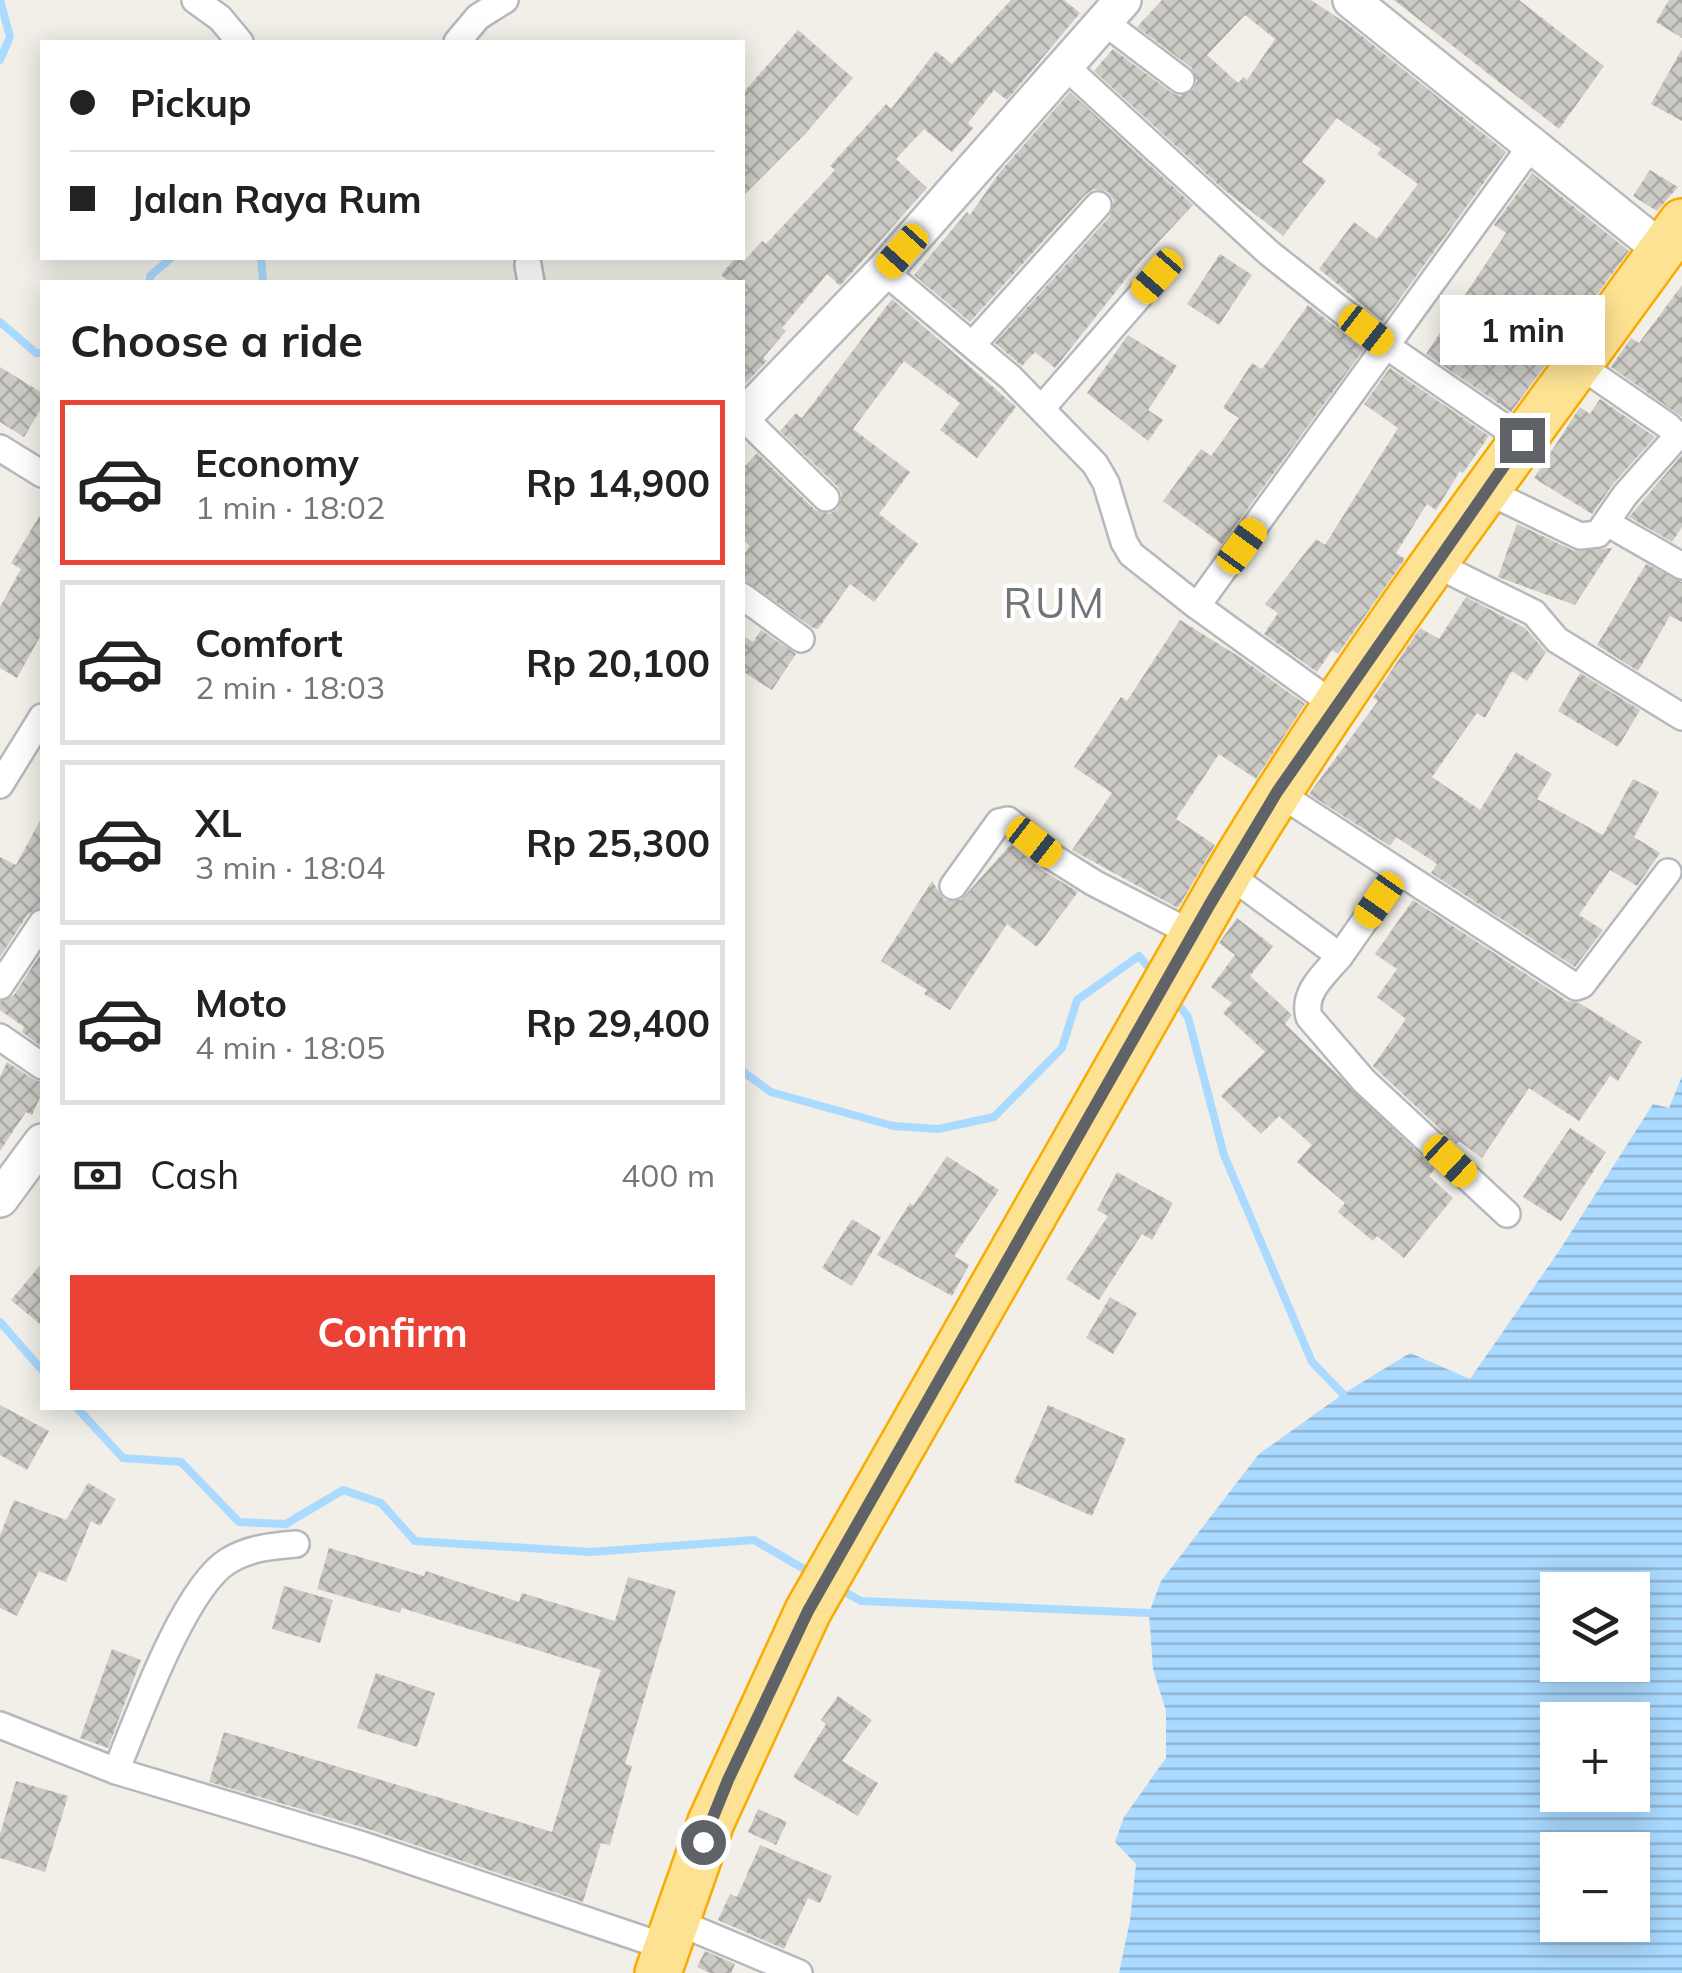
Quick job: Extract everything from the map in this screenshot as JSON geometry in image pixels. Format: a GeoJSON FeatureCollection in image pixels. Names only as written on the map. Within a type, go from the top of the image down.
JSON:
{"type":"FeatureCollection","features":[{"type":"Feature","properties":{"kind":"highway"},"geometry":{"type":"LineString","coordinates":[[666,1947],[728,1780],[808,1611],[1228,874],[1277,792],[1435,564],[1672,236]]}},
{"type":"Feature","properties":{"kind":"street"},"geometry":{"type":"LineString","coordinates":[[195,0],[220,18],[238,40]]}},
{"type":"Feature","properties":{"kind":"street"},"geometry":{"type":"LineString","coordinates":[[459,40],[478,17],[505,0]]}},
{"type":"Feature","properties":{"kind":"street"},"geometry":{"type":"LineString","coordinates":[[1352,0],[1531,146],[1672,236]]}},
{"type":"Feature","properties":{"kind":"street"},"geometry":{"type":"LineString","coordinates":[[826,498],[745,411],[884,270],[1113,11],[1181,80]]}},
{"type":"Feature","properties":{"kind":"street"},"geometry":{"type":"LineString","coordinates":[[1064,65],[1269,253],[1388,346],[1522,440]]}},
{"type":"Feature","properties":{"kind":"street"},"geometry":{"type":"LineString","coordinates":[[1198,606],[1531,146]]}},
{"type":"Feature","properties":{"kind":"street"},"geometry":{"type":"LineString","coordinates":[[973,344],[1098,206]]}},
{"type":"Feature","properties":{"kind":"street"},"geometry":{"type":"LineString","coordinates":[[884,270],[973,344],[1095,464],[1132,554],[1337,707]]}},
{"type":"Feature","properties":{"kind":"street"},"geometry":{"type":"LineString","coordinates":[[1042,408],[1157,276]]}},
{"type":"Feature","properties":{"kind":"street"},"geometry":{"type":"LineString","coordinates":[[1487,491],[1580,536],[1598,534],[1634,484],[1674,440],[1673,431],[1578,364]]}},
{"type":"Feature","properties":{"kind":"street"},"geometry":{"type":"LineString","coordinates":[[0,448],[40,473]]}},
{"type":"Feature","properties":{"kind":"street"},"geometry":{"type":"LineString","coordinates":[[1607,523],[1682,566]]}},
{"type":"Feature","properties":{"kind":"street"},"geometry":{"type":"LineString","coordinates":[[1435,564],[1534,613],[1557,640],[1682,717]]}},
{"type":"Feature","properties":{"kind":"street"},"geometry":{"type":"LineString","coordinates":[[745,598],[800,639]]}},
{"type":"Feature","properties":{"kind":"street"},"geometry":{"type":"LineString","coordinates":[[0,785],[40,720]]}},
{"type":"Feature","properties":{"kind":"street"},"geometry":{"type":"LineString","coordinates":[[1277,792],[1576,986],[1582,985],[1668,872]]}},
{"type":"Feature","properties":{"kind":"street"},"geometry":{"type":"LineString","coordinates":[[953,886],[1000,822],[1008,820],[1051,856],[1188,944]]}},
{"type":"Feature","properties":{"kind":"street"},"geometry":{"type":"LineString","coordinates":[[1399,872],[1309,993],[1309,1018],[1364,1081],[1507,1214]]}},
{"type":"Feature","properties":{"kind":"street"},"geometry":{"type":"LineString","coordinates":[[1228,874],[1340,956]]}},
{"type":"Feature","properties":{"kind":"street"},"geometry":{"type":"LineString","coordinates":[[0,986],[40,925]]}},
{"type":"Feature","properties":{"kind":"street"},"geometry":{"type":"LineString","coordinates":[[0,1036],[40,1065]]}},
{"type":"Feature","properties":{"kind":"street"},"geometry":{"type":"LineString","coordinates":[[0,1199],[40,1145]]}},
{"type":"Feature","properties":{"kind":"street"},"geometry":{"type":"LineString","coordinates":[[116,1771],[150,1688],[196,1593],[226,1562],[246,1552],[296,1544]]}},
{"type":"Feature","properties":{"kind":"street"},"geometry":{"type":"LineString","coordinates":[[0,1725],[116,1771],[363,1845],[666,1947],[799,1973]]}},
{"type":"Feature","properties":{"kind":"water"},"geometry":{"type":"Polygon","coordinates":[[[1682,1076],[1682,1973],[1119,1973],[1136,1864],[1115,1842],[1124,1817],[1166,1758],[1166,1711],[1153,1669],[1149,1613],[1161,1581],[1259,1454],[1343,1394],[1410,1353],[1470,1379],[1559,1251],[1653,1104],[1669,1108],[1682,1076]]]}},
{"type":"Feature","properties":{"kind":"building"},"geometry":{"type":"Polygon","coordinates":[[[1011,0],[1064,0],[1080,13],[1007,100],[994,90],[968,123],[973,128],[952,152],[924,129],[896,159],[927,188],[840,286],[827,274],[782,328],[786,331],[763,358],[767,361],[745,384],[745,280],[727,280],[721,275],[733,260],[744,261],[762,241],[766,244],[835,170],[830,166],[886,104],[891,109],[936,51],[952,64],[1011,0]]]}},
{"type":"Feature","properties":{"kind":"building"},"geometry":{"type":"Polygon","coordinates":[[[1162,0],[1311,0],[1347,24],[1506,152],[1383,322],[1319,269],[1354,222],[1377,239],[1418,184],[1377,154],[1381,149],[1337,118],[1302,162],[1326,181],[1283,236],[1223,189],[1094,71],[1113,49],[1172,93],[1180,96],[1193,90],[1197,81],[1192,68],[1137,27],[1162,0]],[[1245,15],[1207,55],[1238,83],[1244,77],[1247,80],[1275,39],[1245,15]]]}},
{"type":"Feature","properties":{"kind":"building"},"geometry":{"type":"Polygon","coordinates":[[[1394,0],[1519,0],[1604,66],[1559,129],[1394,0]]]}},
{"type":"Feature","properties":{"kind":"building"},"geometry":{"type":"Polygon","coordinates":[[[1669,0],[1682,0],[1682,38],[1656,22],[1669,0]]]}},
{"type":"Feature","properties":{"kind":"building"},"geometry":{"type":"Polygon","coordinates":[[[798,30],[853,78],[806,133],[745,194],[745,91],[798,30]]]}},
{"type":"Feature","properties":{"kind":"building"},"geometry":{"type":"Polygon","coordinates":[[[1682,49],[1682,121],[1651,104],[1682,49]]]}},
{"type":"Feature","properties":{"kind":"building"},"geometry":{"type":"Polygon","coordinates":[[[1070,92],[1193,205],[1137,265],[1055,368],[1035,352],[1022,366],[995,343],[1110,216],[1114,201],[1108,192],[1094,189],[1086,194],[970,322],[914,275],[967,212],[970,215],[1000,172],[1070,92]]]}},
{"type":"Feature","properties":{"kind":"building"},"geometry":{"type":"Polygon","coordinates":[[[1650,170],[1678,187],[1657,211],[1633,196],[1650,170]]]}},
{"type":"Feature","properties":{"kind":"building"},"geometry":{"type":"Polygon","coordinates":[[[1532,173],[1629,251],[1511,412],[1426,354],[1506,233],[1494,225],[1532,173]]]}},
{"type":"Feature","properties":{"kind":"building"},"geometry":{"type":"Polygon","coordinates":[[[1220,254],[1252,275],[1219,325],[1187,304],[1220,254]]]}},
{"type":"Feature","properties":{"kind":"building"},"geometry":{"type":"Polygon","coordinates":[[[1682,285],[1682,417],[1611,367],[1631,338],[1639,343],[1682,285]]]}},
{"type":"Feature","properties":{"kind":"building"},"geometry":{"type":"Polygon","coordinates":[[[892,299],[1016,407],[977,458],[940,430],[960,403],[904,361],[853,429],[910,472],[879,514],[918,544],[874,602],[850,584],[818,629],[745,580],[745,553],[750,546],[745,542],[745,466],[757,453],[815,510],[829,514],[838,509],[842,495],[838,487],[780,431],[796,413],[802,418],[892,299]]]}},
{"type":"Feature","properties":{"kind":"building"},"geometry":{"type":"Polygon","coordinates":[[[1308,305],[1364,349],[1222,544],[1163,501],[1201,449],[1211,456],[1239,418],[1223,408],[1252,363],[1262,369],[1308,305]]]}},
{"type":"Feature","properties":{"kind":"building"},"geometry":{"type":"Polygon","coordinates":[[[1128,335],[1177,366],[1148,410],[1163,420],[1148,441],[1087,393],[1128,335]]]}},
{"type":"Feature","properties":{"kind":"building"},"geometry":{"type":"Polygon","coordinates":[[[0,367],[40,392],[40,410],[24,437],[0,422],[0,367]]]}},
{"type":"Feature","properties":{"kind":"building"},"geometry":{"type":"Polygon","coordinates":[[[1390,368],[1489,436],[1463,473],[1460,471],[1436,510],[1427,504],[1396,553],[1405,559],[1338,654],[1332,650],[1317,672],[1264,634],[1278,613],[1265,604],[1316,539],[1325,545],[1398,428],[1364,404],[1390,368]]]}},
{"type":"Feature","properties":{"kind":"building"},"geometry":{"type":"Polygon","coordinates":[[[1600,399],[1655,437],[1592,514],[1534,478],[1580,407],[1590,414],[1600,399]]]}},
{"type":"Feature","properties":{"kind":"building"},"geometry":{"type":"Polygon","coordinates":[[[1682,455],[1682,527],[1672,542],[1629,517],[1682,455]]]}},
{"type":"Feature","properties":{"kind":"building"},"geometry":{"type":"Polygon","coordinates":[[[40,515],[40,637],[17,678],[0,668],[0,607],[21,569],[11,563],[40,515]]]}},
{"type":"Feature","properties":{"kind":"building"},"geometry":{"type":"Polygon","coordinates":[[[1517,524],[1574,551],[1612,548],[1575,605],[1498,577],[1517,524]]]}},
{"type":"Feature","properties":{"kind":"building"},"geometry":{"type":"Polygon","coordinates":[[[1646,564],[1682,582],[1682,622],[1670,616],[1638,671],[1597,645],[1646,564]]]}},
{"type":"Feature","properties":{"kind":"building"},"geometry":{"type":"Polygon","coordinates":[[[1466,597],[1525,628],[1546,652],[1527,681],[1512,671],[1485,718],[1477,713],[1432,777],[1480,810],[1516,752],[1552,774],[1537,799],[1603,835],[1633,779],[1659,792],[1634,837],[1660,853],[1637,886],[1610,870],[1579,915],[1603,930],[1575,967],[1431,873],[1437,864],[1396,837],[1390,846],[1309,794],[1378,701],[1373,698],[1420,628],[1439,639],[1466,597]]]}},
{"type":"Feature","properties":{"kind":"building"},"geometry":{"type":"Polygon","coordinates":[[[1180,620],[1305,704],[1256,779],[1219,754],[1176,819],[1215,845],[1178,908],[1072,850],[1112,793],[1074,767],[1121,697],[1127,701],[1180,620]]]}},
{"type":"Feature","properties":{"kind":"building"},"geometry":{"type":"Polygon","coordinates":[[[761,630],[796,654],[772,690],[745,673],[745,637],[753,642],[761,630]]]}},
{"type":"Feature","properties":{"kind":"building"},"geometry":{"type":"Polygon","coordinates":[[[1580,673],[1640,710],[1618,747],[1558,711],[1580,673]]]}},
{"type":"Feature","properties":{"kind":"building"},"geometry":{"type":"Polygon","coordinates":[[[40,821],[40,908],[28,914],[0,957],[0,857],[16,865],[40,821]]]}},
{"type":"Feature","properties":{"kind":"building"},"geometry":{"type":"Polygon","coordinates":[[[1011,844],[1042,870],[1078,892],[1037,947],[1007,924],[950,1010],[881,961],[932,881],[944,900],[961,900],[1011,844]]]}},
{"type":"Feature","properties":{"kind":"building"},"geometry":{"type":"Polygon","coordinates":[[[1413,900],[1567,1001],[1579,1003],[1642,1042],[1618,1081],[1610,1076],[1579,1121],[1529,1088],[1482,1158],[1459,1141],[1456,1144],[1373,1066],[1406,1019],[1377,997],[1397,969],[1375,954],[1413,900]]]}},
{"type":"Feature","properties":{"kind":"building"},"geometry":{"type":"Polygon","coordinates":[[[1237,918],[1273,946],[1250,976],[1292,1015],[1285,1024],[1435,1169],[1429,1176],[1453,1198],[1404,1258],[1377,1236],[1373,1241],[1338,1212],[1345,1203],[1297,1162],[1312,1145],[1279,1116],[1261,1134],[1221,1096],[1265,1052],[1223,1013],[1232,1003],[1211,987],[1235,955],[1219,943],[1237,918]]]}},
{"type":"Feature","properties":{"kind":"building"},"geometry":{"type":"Polygon","coordinates":[[[40,955],[40,1046],[22,1032],[24,1027],[0,1010],[0,1002],[14,995],[40,955]]]}},
{"type":"Feature","properties":{"kind":"building"},"geometry":{"type":"Polygon","coordinates":[[[7,1062],[40,1081],[40,1097],[32,1115],[26,1112],[0,1151],[0,1077],[7,1062]]]}},
{"type":"Feature","properties":{"kind":"building"},"geometry":{"type":"Polygon","coordinates":[[[1570,1128],[1606,1152],[1561,1221],[1523,1197],[1570,1128]]]}},
{"type":"Feature","properties":{"kind":"building"},"geometry":{"type":"Polygon","coordinates":[[[947,1156],[999,1190],[954,1256],[969,1265],[952,1296],[877,1255],[910,1203],[913,1206],[947,1156]]]}},
{"type":"Feature","properties":{"kind":"building"},"geometry":{"type":"Polygon","coordinates":[[[1117,1172],[1173,1203],[1152,1240],[1142,1234],[1099,1300],[1066,1279],[1108,1216],[1097,1210],[1117,1172]]]}},
{"type":"Feature","properties":{"kind":"building"},"geometry":{"type":"Polygon","coordinates":[[[852,1219],[881,1237],[852,1286],[822,1268],[852,1219]]]}},
{"type":"Feature","properties":{"kind":"building"},"geometry":{"type":"Polygon","coordinates":[[[40,1265],[40,1324],[11,1300],[40,1265]]]}},
{"type":"Feature","properties":{"kind":"building"},"geometry":{"type":"Polygon","coordinates":[[[1110,1297],[1137,1313],[1113,1354],[1086,1338],[1110,1297]]]}},
{"type":"Feature","properties":{"kind":"building"},"geometry":{"type":"Polygon","coordinates":[[[0,1405],[49,1431],[27,1470],[0,1455],[0,1405]]]}},
{"type":"Feature","properties":{"kind":"building"},"geometry":{"type":"Polygon","coordinates":[[[1048,1405],[1126,1439],[1092,1516],[1014,1482],[1048,1405]]]}},
{"type":"Feature","properties":{"kind":"building"},"geometry":{"type":"Polygon","coordinates":[[[88,1483],[116,1499],[100,1526],[91,1521],[66,1582],[39,1571],[17,1616],[0,1608],[0,1535],[14,1500],[66,1520],[88,1483]]]}},
{"type":"Feature","properties":{"kind":"building"},"geometry":{"type":"Polygon","coordinates":[[[329,1548],[424,1576],[426,1571],[519,1602],[522,1593],[615,1621],[628,1577],[676,1591],[625,1764],[632,1766],[610,1845],[601,1843],[583,1902],[368,1829],[209,1782],[224,1732],[552,1832],[601,1670],[402,1608],[400,1613],[317,1589],[329,1548]]]}},
{"type":"Feature","properties":{"kind":"building"},"geometry":{"type":"Polygon","coordinates":[[[284,1586],[333,1600],[320,1643],[272,1629],[284,1586]]]}},
{"type":"Feature","properties":{"kind":"building"},"geometry":{"type":"Polygon","coordinates":[[[112,1649],[141,1660],[108,1748],[80,1738],[112,1649]]]}},
{"type":"Feature","properties":{"kind":"building"},"geometry":{"type":"Polygon","coordinates":[[[376,1673],[435,1693],[417,1747],[357,1728],[376,1673]]]}},
{"type":"Feature","properties":{"kind":"building"},"geometry":{"type":"Polygon","coordinates":[[[838,1696],[872,1720],[842,1761],[878,1783],[858,1816],[793,1777],[826,1724],[821,1720],[838,1696]]]}},
{"type":"Feature","properties":{"kind":"building"},"geometry":{"type":"Polygon","coordinates":[[[16,1781],[68,1796],[45,1872],[0,1858],[0,1834],[16,1781]]]}},
{"type":"Feature","properties":{"kind":"building"},"geometry":{"type":"Polygon","coordinates":[[[758,1809],[787,1822],[776,1845],[748,1832],[758,1809]]]}},
{"type":"Feature","properties":{"kind":"building"},"geometry":{"type":"Polygon","coordinates":[[[760,1845],[832,1876],[820,1903],[808,1898],[784,1949],[718,1920],[730,1894],[737,1897],[760,1845]]]}},
{"type":"Feature","properties":{"kind":"building"},"geometry":{"type":"Polygon","coordinates":[[[705,1951],[735,1964],[731,1973],[710,1973],[697,1967],[705,1951]]]}},
{"type":"Feature","properties":{"kind":"waterway"},"geometry":{"type":"LineString","coordinates":[[0,0],[10,37],[0,60]]}},
{"type":"Feature","properties":{"kind":"waterway"},"geometry":{"type":"LineString","coordinates":[[150,280],[169,260]]}},
{"type":"Feature","properties":{"kind":"waterway"},"geometry":{"type":"LineString","coordinates":[[261,260],[263,280]]}},
{"type":"Feature","properties":{"kind":"waterway"},"geometry":{"type":"LineString","coordinates":[[0,322],[40,353]]}},
{"type":"Feature","properties":{"kind":"waterway"},"geometry":{"type":"LineString","coordinates":[[745,1073],[771,1092],[893,1126],[938,1129],[994,1117],[1062,1048],[1077,1000],[1139,956],[1153,973]]}},
{"type":"Feature","properties":{"kind":"waterway"},"geometry":{"type":"LineString","coordinates":[[1174,999],[1188,1017],[1224,1155],[1312,1362],[1343,1394]]}},
{"type":"Feature","properties":{"kind":"waterway"},"geometry":{"type":"LineString","coordinates":[[0,1322],[40,1368]]}},
{"type":"Feature","properties":{"kind":"waterway"},"geometry":{"type":"LineString","coordinates":[[79,1410],[123,1458],[181,1462],[239,1522],[286,1524],[343,1490],[381,1503],[415,1541],[591,1552],[754,1540],[811,1573]]}},
{"type":"Feature","properties":{"kind":"waterway"},"geometry":{"type":"LineString","coordinates":[[836,1587],[861,1601],[1149,1613]]}},
{"type":"Feature","properties":{"kind":"district","name":"RUM"},"geometry":{"type":"Point","coordinates":[1055,603]}},
{"type":"Feature","properties":{"kind":"route"},"geometry":{"type":"LineString","coordinates":[[703,1842],[808,1611],[1210,904],[1277,792],[1522,440]]}}]}
